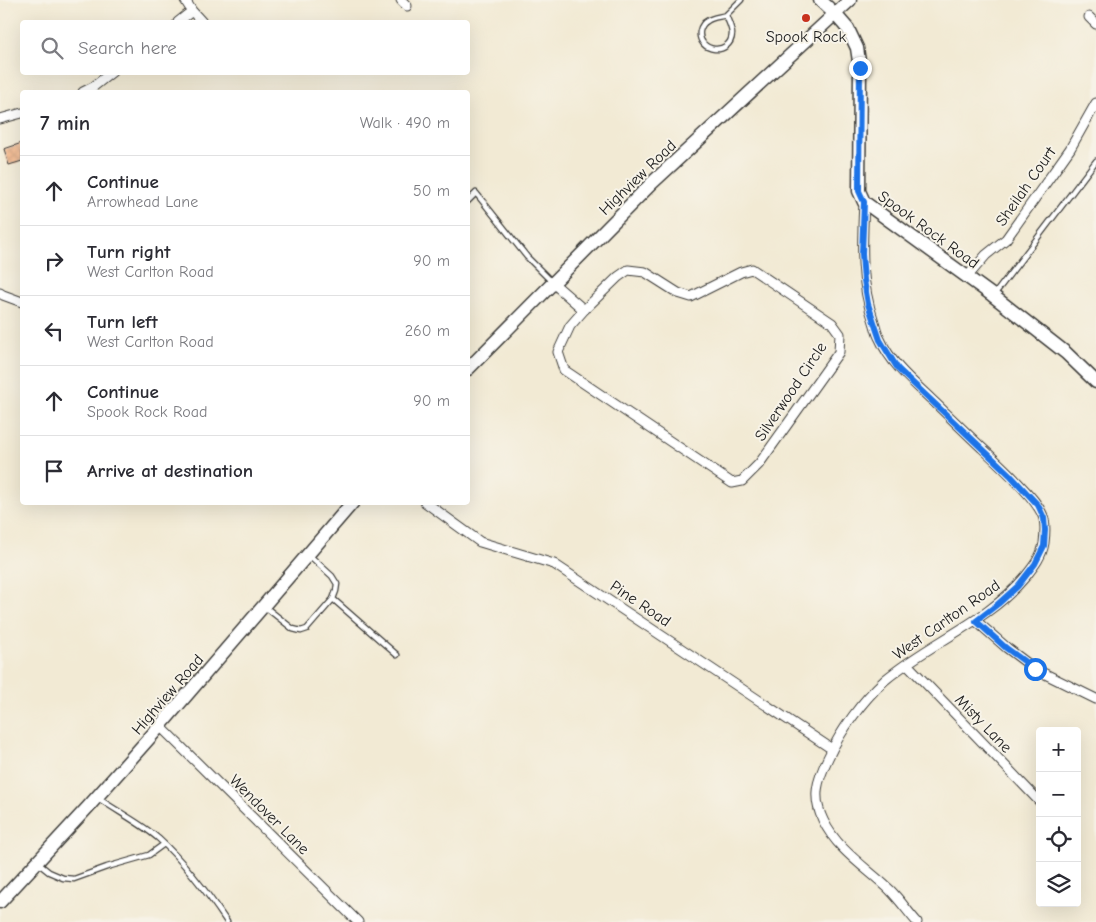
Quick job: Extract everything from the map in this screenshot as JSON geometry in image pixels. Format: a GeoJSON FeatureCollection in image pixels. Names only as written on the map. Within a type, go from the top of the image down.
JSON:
{"type":"FeatureCollection","features":[{"type":"Feature","properties":{"kind":"street"},"geometry":{"type":"LineString","coordinates":[[186,0],[200,20]]}},
{"type":"Feature","properties":{"kind":"street","name":"Spook Rock Road"},"geometry":{"type":"LineString","coordinates":[[820,0],[848,29],[857,48],[860,68],[859,191],[864,202],[967,277],[1066,353],[1096,382]]}},
{"type":"Feature","properties":{"kind":"street","name":"Highview Road"},"geometry":{"type":"LineString","coordinates":[[470,367],[652,183],[850,0]]}},
{"type":"Feature","properties":{"kind":"street"},"geometry":{"type":"LineString","coordinates":[[181,20],[192,11]]}},
{"type":"Feature","properties":{"kind":"street"},"geometry":{"type":"LineString","coordinates":[[86,90],[108,75]]}},
{"type":"Feature","properties":{"kind":"street","name":"Sheilah Court"},"geometry":{"type":"LineString","coordinates":[[967,277],[986,255],[1006,239],[1070,149],[1096,103]]}},
{"type":"Feature","properties":{"kind":"street"},"geometry":{"type":"LineString","coordinates":[[0,120],[20,114]]}},
{"type":"Feature","properties":{"kind":"street","name":"West Carlton Road"},"geometry":{"type":"LineString","coordinates":[[864,202],[862,254],[864,280],[868,304],[880,340],[898,369],[1010,475],[1038,505],[1044,518],[1045,530],[1044,546],[1035,564],[1018,586],[976,621],[907,664],[886,680],[866,700],[851,720],[832,749],[821,773],[817,793],[818,808],[825,823],[839,844],[890,891],[917,922]]}},
{"type":"Feature","properties":{"kind":"street","name":"Silverwood Circle"},"geometry":{"type":"LineString","coordinates":[[752,269],[832,323],[840,334],[838,352],[759,464],[742,481],[732,483],[564,370],[558,352],[570,326],[584,310],[618,277],[628,270],[645,272],[678,293],[690,296],[741,272],[752,269]]}},
{"type":"Feature","properties":{"kind":"street"},"geometry":{"type":"LineString","coordinates":[[553,283],[584,310]]}},
{"type":"Feature","properties":{"kind":"street"},"geometry":{"type":"LineString","coordinates":[[0,293],[20,301]]}},
{"type":"Feature","properties":{"kind":"street","name":"Highview Road"},"geometry":{"type":"LineString","coordinates":[[0,902],[160,726],[349,505]]}},
{"type":"Feature","properties":{"kind":"street","name":"Pine Road"},"geometry":{"type":"LineString","coordinates":[[429,505],[480,542],[554,564],[832,749]]}},
{"type":"Feature","properties":{"kind":"street"},"geometry":{"type":"LineString","coordinates":[[976,621],[1006,648],[1035,669],[1096,699]]}},
{"type":"Feature","properties":{"kind":"street","name":"Misty Lane"},"geometry":{"type":"LineString","coordinates":[[907,664],[1036,798]]}},
{"type":"Feature","properties":{"kind":"street","name":"Wendover Lane"},"geometry":{"type":"LineString","coordinates":[[160,726],[358,922]]}},
{"type":"Feature","properties":{"kind":"lane"},"geometry":{"type":"LineString","coordinates":[[726,15],[732,32],[730,42],[721,49],[711,49],[702,42],[700,37],[701,27],[708,20],[726,15],[741,0]]}},
{"type":"Feature","properties":{"kind":"lane"},"geometry":{"type":"LineString","coordinates":[[993,297],[1096,161]]}},
{"type":"Feature","properties":{"kind":"lane"},"geometry":{"type":"LineString","coordinates":[[470,199],[476,193],[527,257],[553,283]]}},
{"type":"Feature","properties":{"kind":"lane"},"geometry":{"type":"LineString","coordinates":[[264,606],[293,629],[301,631],[306,629],[333,599],[337,584],[332,576],[308,554]]}},
{"type":"Feature","properties":{"kind":"lane"},"geometry":{"type":"LineString","coordinates":[[333,599],[397,655]]}},
{"type":"Feature","properties":{"kind":"lane"},"geometry":{"type":"LineString","coordinates":[[97,797],[147,830],[164,844],[186,867],[226,922]]}},
{"type":"Feature","properties":{"kind":"lane"},"geometry":{"type":"LineString","coordinates":[[37,862],[49,872],[63,878],[74,879],[149,855],[164,844]]}},
{"type":"Feature","properties":{"kind":"building"},"geometry":{"type":"Polygon","coordinates":[[[20,144],[20,162],[9,165],[4,149],[20,144]]]}},
{"type":"Feature","properties":{"kind":"place","name":"Spook Rock"},"geometry":{"type":"Point","coordinates":[806,18]}},
{"type":"Feature","properties":{"kind":"route"},"geometry":{"type":"LineString","coordinates":[[860,68],[859,191],[864,202],[862,254],[868,304],[880,340],[898,369],[1010,475],[1038,505],[1044,518],[1044,546],[1035,564],[1018,586],[976,621],[1006,648],[1035,669]]}}]}
